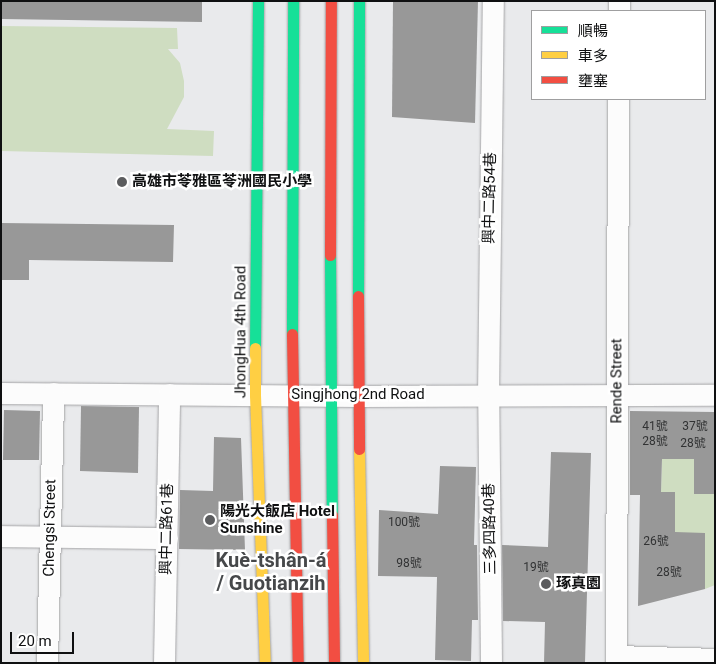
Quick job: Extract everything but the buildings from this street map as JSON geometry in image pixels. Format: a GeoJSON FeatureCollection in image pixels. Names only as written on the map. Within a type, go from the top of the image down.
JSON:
{"type":"FeatureCollection","features":[{"type":"Feature","properties":{"kind":"street","name":"JhongHua 4th Road"},"geometry":{"type":"LineString","coordinates":[[258,1],[255,395],[265,663]]}},
{"type":"Feature","properties":{"kind":"street"},"geometry":{"type":"LineString","coordinates":[[293,1],[292,395],[298,663]]}},
{"type":"Feature","properties":{"kind":"street"},"geometry":{"type":"LineString","coordinates":[[331,1],[330,396],[334,663]]}},
{"type":"Feature","properties":{"kind":"street"},"geometry":{"type":"LineString","coordinates":[[359,1],[358,396],[363,663]]}},
{"type":"Feature","properties":{"kind":"street","name":"興中二路54巷"},"geometry":{"type":"LineString","coordinates":[[488,395],[493,1]]}},
{"type":"Feature","properties":{"kind":"street","name":"Rende Street"},"geometry":{"type":"LineString","coordinates":[[616,659],[618,100]]}},
{"type":"Feature","properties":{"kind":"street","name":"Singjhong 2nd Road"},"geometry":{"type":"LineString","coordinates":[[1,393],[617,397],[715,395]]}},
{"type":"Feature","properties":{"kind":"street","name":"Chengsi Street"},"geometry":{"type":"LineString","coordinates":[[47,663],[54,393]]}},
{"type":"Feature","properties":{"kind":"street","name":"興中二路61巷"},"geometry":{"type":"LineString","coordinates":[[164,663],[170,394]]}},
{"type":"Feature","properties":{"kind":"street","name":"三多四路40巷"},"geometry":{"type":"LineString","coordinates":[[488,395],[491,663]]}},
{"type":"Feature","properties":{"kind":"street"},"geometry":{"type":"LineString","coordinates":[[1,536],[167,538]]}},
{"type":"Feature","properties":{"kind":"street"},"geometry":{"type":"LineString","coordinates":[[616,659],[715,659]]}},
{"type":"Feature","properties":{"kind":"green space"},"geometry":{"type":"Polygon","coordinates":[[[1,26],[177,28],[178,49],[168,49],[180,63],[184,81],[184,97],[167,129],[214,131],[213,156],[1,151],[1,26]]]}},
{"type":"Feature","properties":{"kind":"green space"},"geometry":{"type":"Polygon","coordinates":[[[662,459],[694,459],[694,494],[715,494],[715,585],[705,589],[705,533],[683,533],[675,547],[675,493],[661,492],[662,459]]]}},
{"type":"Feature","properties":{"kind":"traffic: fast"},"geometry":{"type":"LineString","coordinates":[[255,348],[258,1]]}},
{"type":"Feature","properties":{"kind":"traffic: fast"},"geometry":{"type":"LineString","coordinates":[[292,334],[293,1]]}},
{"type":"Feature","properties":{"kind":"traffic: fast"},"geometry":{"type":"LineString","coordinates":[[358,296],[359,1]]}},
{"type":"Feature","properties":{"kind":"traffic: fast"},"geometry":{"type":"LineString","coordinates":[[330,255],[332,515]]}},
{"type":"Feature","properties":{"kind":"traffic: slow"},"geometry":{"type":"LineString","coordinates":[[255,348],[265,663]]}},
{"type":"Feature","properties":{"kind":"traffic: slow"},"geometry":{"type":"LineString","coordinates":[[359,449],[363,663]]}},
{"type":"Feature","properties":{"kind":"traffic: jam"},"geometry":{"type":"LineString","coordinates":[[330,255],[331,1]]}},
{"type":"Feature","properties":{"kind":"traffic: jam"},"geometry":{"type":"LineString","coordinates":[[358,296],[359,449]]}},
{"type":"Feature","properties":{"kind":"traffic: jam"},"geometry":{"type":"LineString","coordinates":[[292,334],[298,663]]}},
{"type":"Feature","properties":{"kind":"traffic: jam"},"geometry":{"type":"LineString","coordinates":[[332,515],[334,663]]}},
{"type":"Feature","properties":{"kind":"place","name":"高雄市苓雅區苓洲國民小學"},"geometry":{"type":"Point","coordinates":[122,182]}},
{"type":"Feature","properties":{"kind":"place","name":"陽光大飯店 Hotel Sunshine"},"geometry":{"type":"Point","coordinates":[210,520]}},
{"type":"Feature","properties":{"kind":"place","name":"琢真園"},"geometry":{"type":"Point","coordinates":[546,584]}},
{"type":"Feature","properties":{"kind":"district","name":"Kuè-tshân-á / Guotianzih"},"geometry":{"type":"Point","coordinates":[271,572]}}]}
